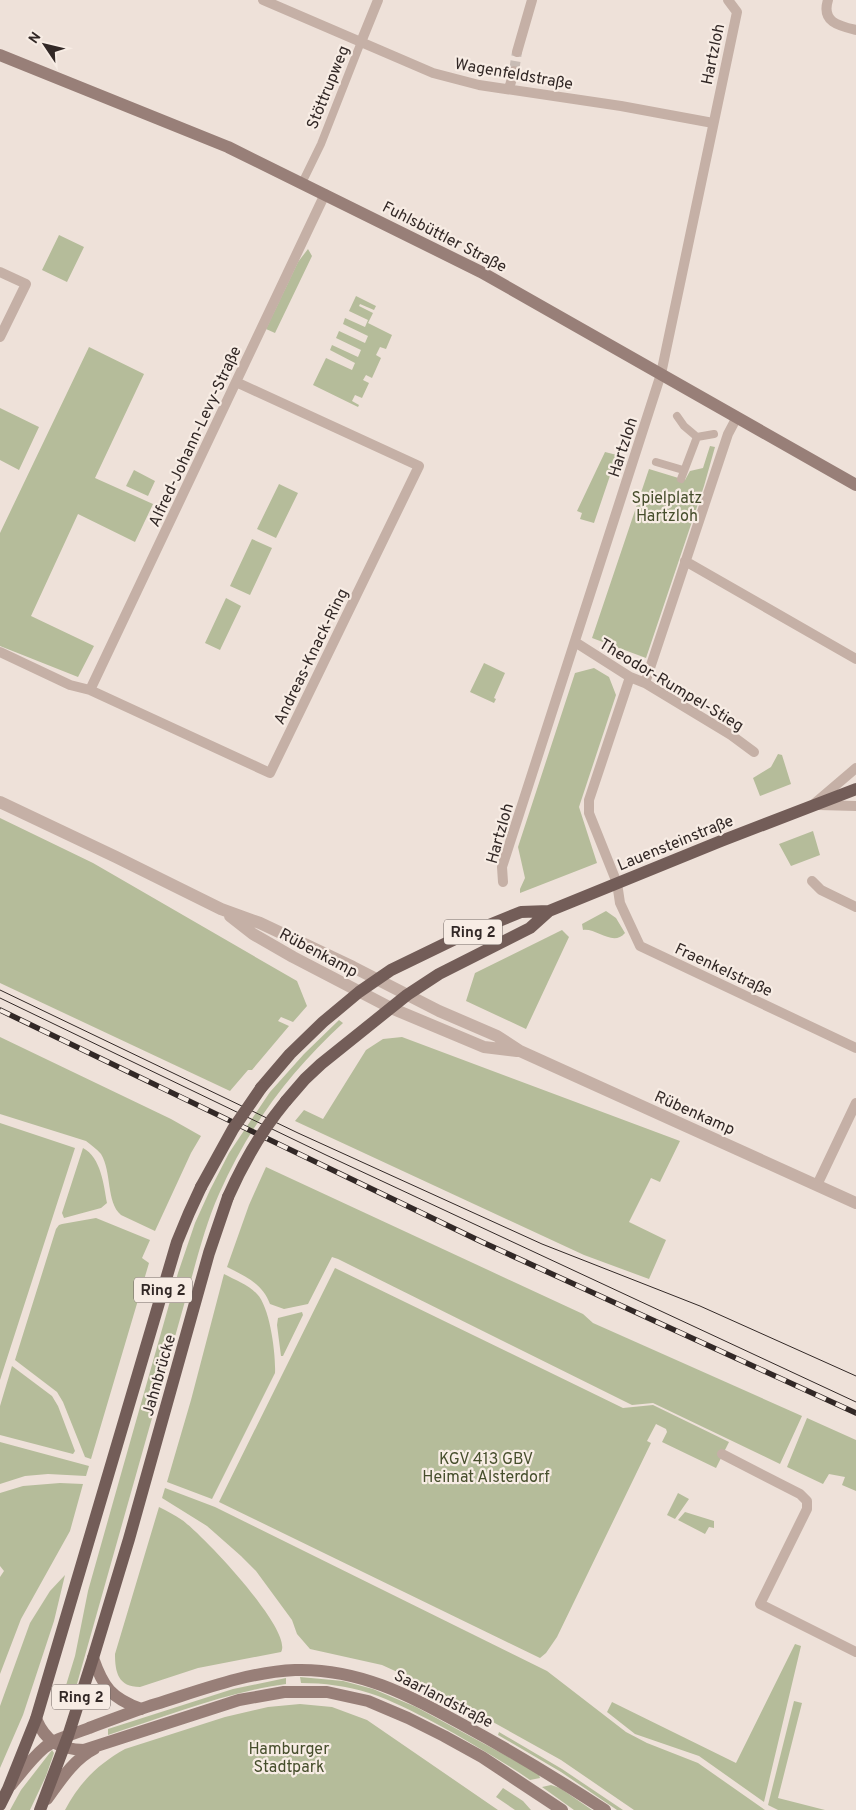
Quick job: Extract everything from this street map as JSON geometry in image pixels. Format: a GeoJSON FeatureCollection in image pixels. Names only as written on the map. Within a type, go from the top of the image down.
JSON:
{"type":"FeatureCollection","features":[{"type":"Feature","properties":{"kind":"main road","name":"Fuhlsbüttler Straße"},"geometry":{"type":"LineString","coordinates":[[0,55],[228,147],[496,279],[856,485]]}},
{"type":"Feature","properties":{"kind":"main road","name":"Lauensteinstraße"},"geometry":{"type":"LineString","coordinates":[[391,1008],[407,995],[440,974],[530,928],[549,911],[856,789]]}},
{"type":"Feature","properties":{"kind":"main road","name":"Lauensteinstraße"},"geometry":{"type":"LineString","coordinates":[[359,992],[400,965],[432,949],[521,912],[549,911]]}},
{"type":"Feature","properties":{"kind":"main road","name":"Jahnbrücke"},"geometry":{"type":"LineString","coordinates":[[8,1789],[36,1718],[177,1242],[189,1213],[233,1129],[261,1088],[302,1042],[359,992]]}},
{"type":"Feature","properties":{"kind":"main road","name":"Jahnbrücke"},"geometry":{"type":"LineString","coordinates":[[42,1807],[61,1742],[93,1658],[129,1538],[209,1253],[228,1197],[258,1139],[286,1101],[316,1068],[391,1008]]}},
{"type":"Feature","properties":{"kind":"main road"},"geometry":{"type":"LineString","coordinates":[[93,1658],[100,1678],[109,1691],[129,1705],[141,1709]]}},
{"type":"Feature","properties":{"kind":"main road","name":"Saarlandstraße"},"geometry":{"type":"LineString","coordinates":[[8,1789],[33,1758],[61,1742],[141,1709],[231,1681],[267,1673],[305,1670],[346,1674],[381,1684],[415,1699],[556,1778],[604,1810]]}},
{"type":"Feature","properties":{"kind":"main road","name":"Saarlandstraße"},"geometry":{"type":"LineString","coordinates":[[61,1742],[84,1750],[239,1700],[284,1692],[327,1692],[368,1701],[444,1736],[482,1757],[562,1810]]}},
{"type":"Feature","properties":{"kind":"main road"},"geometry":{"type":"LineString","coordinates":[[36,1718],[45,1736],[61,1742]]}},
{"type":"Feature","properties":{"kind":"main road"},"geometry":{"type":"LineString","coordinates":[[42,1807],[59,1782],[78,1760],[103,1744]]}},
{"type":"Feature","properties":{"kind":"main road","name":"Ring 2"},"geometry":{"type":"LineString","coordinates":[[0,1805],[8,1789]]}},
{"type":"Feature","properties":{"kind":"street","name":"Wagenfeldstraße"},"geometry":{"type":"LineString","coordinates":[[263,0],[433,73],[480,85],[621,106],[714,123]]}},
{"type":"Feature","properties":{"kind":"street","name":"Stöttrupweg"},"geometry":{"type":"LineString","coordinates":[[302,183],[321,144],[378,0]]}},
{"type":"Feature","properties":{"kind":"street"},"geometry":{"type":"LineString","coordinates":[[517,52],[532,0]]}},
{"type":"Feature","properties":{"kind":"street","name":"Hartzloh"},"geometry":{"type":"LineString","coordinates":[[503,882],[502,867],[661,374],[737,12],[728,0]]}},
{"type":"Feature","properties":{"kind":"street"},"geometry":{"type":"LineString","coordinates":[[828,0],[826,9],[828,17],[838,25],[856,30]]}},
{"type":"Feature","properties":{"kind":"street"},"geometry":{"type":"LineString","coordinates":[[509,90],[514,71]]}},
{"type":"Feature","properties":{"kind":"street","name":"Alfred-Johann-Levy-Straße"},"geometry":{"type":"LineString","coordinates":[[90,690],[324,194]]}},
{"type":"Feature","properties":{"kind":"street"},"geometry":{"type":"LineString","coordinates":[[0,272],[26,284],[0,337]]}},
{"type":"Feature","properties":{"kind":"street","name":"Andreas-Knack-Ring"},"geometry":{"type":"LineString","coordinates":[[0,652],[70,685],[90,690],[270,773],[419,466],[236,382]]}},
{"type":"Feature","properties":{"kind":"street"},"geometry":{"type":"LineString","coordinates":[[676,416],[697,437]]}},
{"type":"Feature","properties":{"kind":"street"},"geometry":{"type":"LineString","coordinates":[[645,684],[728,434],[737,417]]}},
{"type":"Feature","properties":{"kind":"street"},"geometry":{"type":"LineString","coordinates":[[697,437],[714,434]]}},
{"type":"Feature","properties":{"kind":"street"},"geometry":{"type":"LineString","coordinates":[[656,462],[682,474],[697,437]]}},
{"type":"Feature","properties":{"kind":"street"},"geometry":{"type":"LineString","coordinates":[[685,562],[856,659]]}},
{"type":"Feature","properties":{"kind":"street","name":"Theodor-Rumpel-Stieg"},"geometry":{"type":"LineString","coordinates":[[575,642],[630,677],[731,735],[754,752]]}},
{"type":"Feature","properties":{"kind":"street"},"geometry":{"type":"LineString","coordinates":[[617,883],[589,813],[589,800],[630,677]]}},
{"type":"Feature","properties":{"kind":"street","name":"Lauensteinstraße"},"geometry":{"type":"LineString","coordinates":[[813,805],[856,768]]}},
{"type":"Feature","properties":{"kind":"street","name":"Rübenkamp"},"geometry":{"type":"LineString","coordinates":[[0,802],[221,909],[260,923],[407,995],[497,1036],[520,1051],[856,1203]]}},
{"type":"Feature","properties":{"kind":"street","name":"Lauensteinstraße"},"geometry":{"type":"LineString","coordinates":[[813,805],[856,806]]}},
{"type":"Feature","properties":{"kind":"street"},"geometry":{"type":"LineString","coordinates":[[812,881],[822,890],[856,907]]}},
{"type":"Feature","properties":{"kind":"street","name":"Fraenkelstraße"},"geometry":{"type":"LineString","coordinates":[[617,883],[620,903],[640,946],[856,1048]]}},
{"type":"Feature","properties":{"kind":"street","name":"Rübenkamp"},"geometry":{"type":"LineString","coordinates":[[221,909],[253,934],[391,1008],[484,1047],[520,1051]]}},
{"type":"Feature","properties":{"kind":"street"},"geometry":{"type":"LineString","coordinates":[[817,1185],[856,1103]]}},
{"type":"Feature","properties":{"kind":"street"},"geometry":{"type":"LineString","coordinates":[[722,1454],[800,1494],[806,1501],[807,1509],[760,1604],[856,1652]]}},
{"type":"Feature","properties":{"kind":"green space"},"geometry":{"type":"Polygon","coordinates":[[[59,235],[84,247],[67,282],[42,270],[59,235]]]}},
{"type":"Feature","properties":{"kind":"green space"},"geometry":{"type":"Polygon","coordinates":[[[308,249],[312,256],[275,333],[266,329],[298,262],[308,249]]]}},
{"type":"Feature","properties":{"kind":"green space"},"geometry":{"type":"Polygon","coordinates":[[[356,296],[376,306],[374,310],[360,304],[359,306],[373,313],[368,323],[392,335],[386,349],[380,347],[376,355],[381,358],[372,378],[366,375],[363,380],[369,383],[362,398],[355,395],[352,401],[359,405],[358,407],[313,385],[326,358],[352,370],[355,363],[330,350],[332,345],[358,357],[361,350],[336,338],[339,331],[365,343],[368,336],[343,324],[345,318],[365,327],[368,320],[349,311],[356,296]]]}},
{"type":"Feature","properties":{"kind":"green space"},"geometry":{"type":"Polygon","coordinates":[[[89,347],[144,374],[95,478],[153,504],[135,542],[78,514],[31,616],[94,646],[78,677],[0,646],[0,533],[89,347]]]}},
{"type":"Feature","properties":{"kind":"green space"},"geometry":{"type":"Polygon","coordinates":[[[0,408],[39,427],[19,470],[0,460],[0,408]]]}},
{"type":"Feature","properties":{"kind":"green space","name":"Spielplatz Hartzloh"},"geometry":{"type":"Polygon","coordinates":[[[710,446],[715,447],[704,486],[646,658],[592,638],[649,469],[685,480],[690,471],[703,468],[710,446]]]}},
{"type":"Feature","properties":{"kind":"green space"},"geometry":{"type":"Polygon","coordinates":[[[605,452],[617,455],[594,523],[580,519],[582,513],[577,511],[605,452]]]}},
{"type":"Feature","properties":{"kind":"green space"},"geometry":{"type":"Polygon","coordinates":[[[134,470],[155,481],[148,496],[126,486],[134,470]]]}},
{"type":"Feature","properties":{"kind":"green space"},"geometry":{"type":"Polygon","coordinates":[[[279,484],[298,493],[276,538],[257,529],[279,484]]]}},
{"type":"Feature","properties":{"kind":"green space"},"geometry":{"type":"Polygon","coordinates":[[[252,539],[272,548],[250,595],[230,586],[252,539]]]}},
{"type":"Feature","properties":{"kind":"green space"},"geometry":{"type":"Polygon","coordinates":[[[226,598],[241,606],[220,650],[205,643],[226,598]]]}},
{"type":"Feature","properties":{"kind":"green space"},"geometry":{"type":"Polygon","coordinates":[[[484,663],[505,673],[494,698],[496,699],[494,703],[470,692],[484,663]]]}},
{"type":"Feature","properties":{"kind":"green space"},"geometry":{"type":"Polygon","coordinates":[[[594,668],[609,677],[616,695],[579,807],[597,863],[520,893],[525,878],[518,847],[575,673],[594,668]]]}},
{"type":"Feature","properties":{"kind":"green space"},"geometry":{"type":"Polygon","coordinates":[[[778,754],[782,755],[791,784],[760,796],[753,778],[771,767],[778,754]]]}},
{"type":"Feature","properties":{"kind":"green space"},"geometry":{"type":"Polygon","coordinates":[[[0,818],[93,863],[297,981],[307,1006],[293,1022],[281,1017],[278,1021],[289,1026],[252,1070],[248,1070],[230,1091],[0,983],[0,818]]]}},
{"type":"Feature","properties":{"kind":"green space"},"geometry":{"type":"Polygon","coordinates":[[[813,831],[820,855],[791,866],[779,844],[813,831]]]}},
{"type":"Feature","properties":{"kind":"green space"},"geometry":{"type":"Polygon","coordinates":[[[606,911],[616,918],[625,933],[620,937],[610,938],[583,930],[582,924],[606,911]]]}},
{"type":"Feature","properties":{"kind":"green space"},"geometry":{"type":"Polygon","coordinates":[[[562,930],[569,937],[526,1029],[466,1001],[475,973],[562,930]]]}},
{"type":"Feature","properties":{"kind":"green space"},"geometry":{"type":"Polygon","coordinates":[[[339,1020],[343,1023],[305,1061],[257,1123],[231,1169],[215,1204],[197,1258],[71,1705],[59,1708],[75,1656],[88,1591],[178,1273],[195,1223],[229,1153],[270,1092],[304,1054],[339,1020]]]}},
{"type":"Feature","properties":{"kind":"green space"},"geometry":{"type":"Polygon","coordinates":[[[0,1037],[171,1119],[201,1136],[191,1153],[155,1231],[121,1215],[116,1209],[111,1195],[107,1169],[101,1154],[86,1141],[0,1114],[0,1037]]]}},
{"type":"Feature","properties":{"kind":"green space"},"geometry":{"type":"Polygon","coordinates":[[[402,1037],[680,1141],[660,1182],[651,1178],[629,1222],[666,1240],[649,1279],[584,1255],[295,1121],[304,1110],[323,1119],[366,1050],[383,1039],[402,1037]]]}},
{"type":"Feature","properties":{"kind":"green space"},"geometry":{"type":"Polygon","coordinates":[[[0,1123],[75,1148],[0,1380],[0,1123]]]}},
{"type":"Feature","properties":{"kind":"green space"},"geometry":{"type":"Polygon","coordinates":[[[83,1148],[89,1152],[98,1165],[107,1203],[101,1208],[64,1218],[62,1213],[83,1148]]]}},
{"type":"Feature","properties":{"kind":"green space"},"geometry":{"type":"Polygon","coordinates":[[[266,1167],[583,1314],[593,1323],[802,1416],[780,1464],[653,1403],[632,1405],[332,1257],[308,1304],[284,1309],[270,1304],[258,1286],[247,1277],[227,1267],[249,1205],[266,1167]]]}},
{"type":"Feature","properties":{"kind":"green space"},"geometry":{"type":"Polygon","coordinates":[[[96,1218],[150,1240],[142,1258],[149,1263],[91,1459],[85,1457],[63,1402],[57,1392],[15,1360],[56,1229],[62,1224],[96,1218]]]}},
{"type":"Feature","properties":{"kind":"green space","name":"KGV 413 GBV Heimat Alsterdorf"},"geometry":{"type":"Polygon","coordinates":[[[335,1268],[623,1408],[653,1405],[729,1442],[716,1468],[662,1442],[667,1432],[666,1429],[656,1424],[647,1441],[651,1443],[557,1637],[546,1653],[540,1658],[219,1502],[335,1268]]]}},
{"type":"Feature","properties":{"kind":"green space"},"geometry":{"type":"Polygon","coordinates":[[[224,1274],[250,1288],[262,1300],[269,1320],[275,1373],[212,1499],[167,1482],[224,1274]]]}},
{"type":"Feature","properties":{"kind":"green space"},"geometry":{"type":"Polygon","coordinates":[[[302,1312],[303,1315],[283,1356],[281,1356],[277,1325],[278,1318],[302,1312]]]}},
{"type":"Feature","properties":{"kind":"green space"},"geometry":{"type":"Polygon","coordinates":[[[12,1366],[52,1396],[58,1406],[75,1451],[73,1454],[0,1435],[0,1406],[12,1366]]]}},
{"type":"Feature","properties":{"kind":"green space"},"geometry":{"type":"Polygon","coordinates":[[[807,1418],[856,1440],[856,1491],[842,1485],[845,1477],[829,1474],[823,1484],[787,1467],[807,1418]]]}},
{"type":"Feature","properties":{"kind":"green space"},"geometry":{"type":"Polygon","coordinates":[[[0,1442],[89,1466],[86,1476],[48,1474],[25,1476],[0,1484],[0,1442]]]}},
{"type":"Feature","properties":{"kind":"green space"},"geometry":{"type":"Polygon","coordinates":[[[60,1483],[83,1484],[70,1531],[21,1619],[0,1674],[0,1577],[4,1571],[0,1566],[0,1493],[23,1486],[60,1483]]]}},
{"type":"Feature","properties":{"kind":"green space"},"geometry":{"type":"Polygon","coordinates":[[[165,1488],[215,1507],[547,1671],[626,1732],[647,1743],[698,1763],[765,1810],[634,1810],[561,1760],[428,1686],[382,1665],[310,1649],[297,1634],[292,1620],[256,1571],[207,1526],[162,1498],[165,1488]]]}},
{"type":"Feature","properties":{"kind":"green space"},"geometry":{"type":"Polygon","coordinates":[[[678,1493],[689,1499],[675,1519],[667,1515],[678,1493]]]}},
{"type":"Feature","properties":{"kind":"green space"},"geometry":{"type":"Polygon","coordinates":[[[159,1507],[179,1518],[193,1529],[244,1583],[274,1624],[281,1641],[281,1652],[198,1668],[140,1687],[122,1681],[117,1672],[115,1654],[159,1507]]]}},
{"type":"Feature","properties":{"kind":"green space"},"geometry":{"type":"Polygon","coordinates":[[[685,1512],[714,1521],[714,1528],[709,1527],[705,1534],[678,1520],[685,1512]]]}},
{"type":"Feature","properties":{"kind":"green space"},"geometry":{"type":"Polygon","coordinates":[[[65,1575],[54,1621],[23,1715],[0,1768],[0,1706],[30,1623],[50,1591],[65,1575]]]}},
{"type":"Feature","properties":{"kind":"green space"},"geometry":{"type":"Polygon","coordinates":[[[795,1644],[801,1646],[764,1802],[699,1756],[635,1734],[607,1712],[612,1702],[736,1763],[795,1644]]]}},
{"type":"Feature","properties":{"kind":"green space"},"geometry":{"type":"Polygon","coordinates":[[[300,1677],[343,1681],[373,1689],[416,1707],[527,1767],[539,1775],[540,1778],[530,1780],[495,1757],[386,1699],[344,1687],[301,1683],[300,1677]]]}},
{"type":"Feature","properties":{"kind":"green space"},"geometry":{"type":"Polygon","coordinates":[[[286,1678],[286,1684],[219,1699],[108,1735],[108,1729],[233,1689],[286,1678]]]}},
{"type":"Feature","properties":{"kind":"green space"},"geometry":{"type":"Polygon","coordinates":[[[794,1701],[802,1703],[778,1798],[825,1810],[778,1810],[768,1805],[794,1701]]]}},
{"type":"Feature","properties":{"kind":"green space","name":"Hamburger Stadtpark"},"geometry":{"type":"Polygon","coordinates":[[[300,1704],[332,1707],[367,1720],[498,1810],[65,1810],[76,1791],[90,1775],[106,1761],[125,1749],[225,1717],[268,1707],[300,1704]]]}},
{"type":"Feature","properties":{"kind":"green space"},"geometry":{"type":"Polygon","coordinates":[[[499,1732],[562,1769],[623,1810],[617,1810],[561,1772],[498,1735],[499,1732]]]}},
{"type":"Feature","properties":{"kind":"green space"},"geometry":{"type":"Polygon","coordinates":[[[52,1750],[54,1753],[46,1776],[30,1810],[10,1810],[21,1790],[52,1750]]]}},
{"type":"Feature","properties":{"kind":"green space"},"geometry":{"type":"Polygon","coordinates":[[[551,1785],[560,1788],[592,1810],[574,1810],[542,1787],[551,1785]]]}},
{"type":"Feature","properties":{"kind":"green space"},"geometry":{"type":"Polygon","coordinates":[[[503,1788],[523,1801],[531,1810],[515,1810],[496,1797],[503,1788]]]}},
{"type":"Feature","properties":{"kind":"tunnel"},"geometry":{"type":"LineString","coordinates":[[514,71],[517,52]]}},
{"type":"Feature","properties":{"kind":"tram line"},"geometry":{"type":"LineString","coordinates":[[0,990],[298,1133],[542,1244],[700,1306],[856,1376]]}},
{"type":"Feature","properties":{"kind":"tram line"},"geometry":{"type":"LineString","coordinates":[[0,998],[326,1155],[856,1402]]}},
{"type":"Feature","properties":{"kind":"railway"},"geometry":{"type":"LineString","coordinates":[[0,1010],[482,1242],[856,1413]]}}]}
